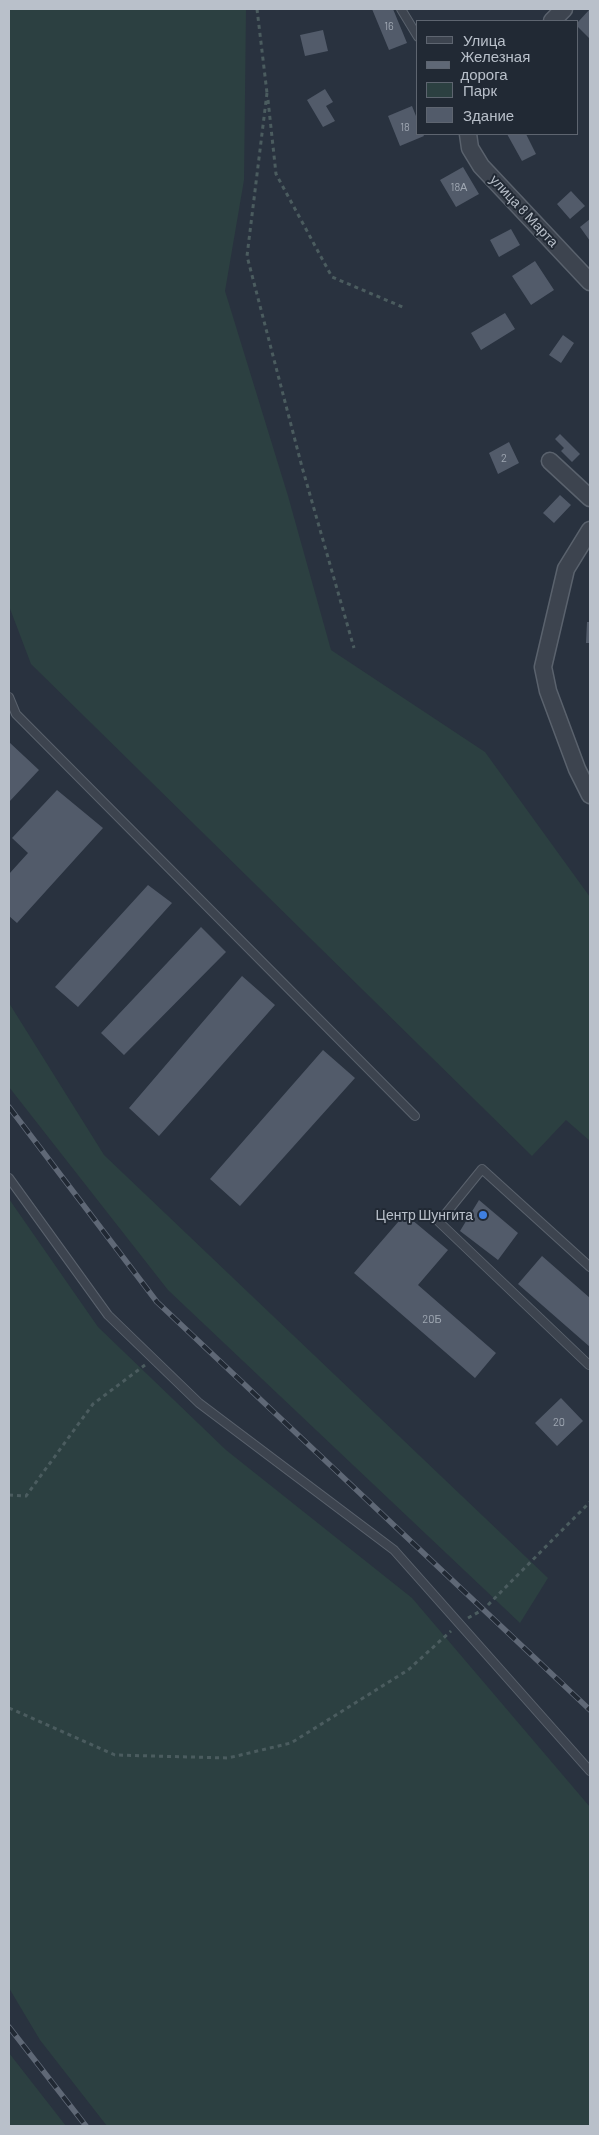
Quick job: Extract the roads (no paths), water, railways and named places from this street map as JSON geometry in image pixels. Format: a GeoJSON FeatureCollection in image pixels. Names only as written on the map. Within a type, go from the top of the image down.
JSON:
{"type":"FeatureCollection","features":[{"type":"Feature","properties":{"kind":"street"},"geometry":{"type":"LineString","coordinates":[[553,20],[564,9]]}},
{"type":"Feature","properties":{"kind":"street","name":"улица 8 Марта"},"geometry":{"type":"LineString","coordinates":[[468,135],[470,148],[481,166],[590,282]]}},
{"type":"Feature","properties":{"kind":"street"},"geometry":{"type":"LineString","coordinates":[[550,461],[590,498]]}},
{"type":"Feature","properties":{"kind":"street"},"geometry":{"type":"LineString","coordinates":[[590,530],[566,569],[543,667],[548,691],[567,743],[590,795]]}},
{"type":"Feature","properties":{"kind":"lane"},"geometry":{"type":"LineString","coordinates":[[401,9],[416,34]]}},
{"type":"Feature","properties":{"kind":"lane"},"geometry":{"type":"LineString","coordinates":[[9,697],[16,714],[415,1116]]}},
{"type":"Feature","properties":{"kind":"lane"},"geometry":{"type":"LineString","coordinates":[[590,1267],[482,1169],[439,1222],[589,1365],[590,1363]]}},
{"type":"Feature","properties":{"kind":"lane"},"geometry":{"type":"LineString","coordinates":[[9,1178],[108,1315],[200,1403],[394,1550],[590,1771]]}},
{"type":"Feature","properties":{"kind":"railway"},"geometry":{"type":"LineString","coordinates":[[9,1107],[157,1302],[590,1710]]}},
{"type":"Feature","properties":{"kind":"railway"},"geometry":{"type":"LineString","coordinates":[[9,2027],[86,2126]]}},
{"type":"Feature","properties":{"kind":"place","name":"Центр Шунгита"},"geometry":{"type":"Point","coordinates":[483,1215]}}]}
